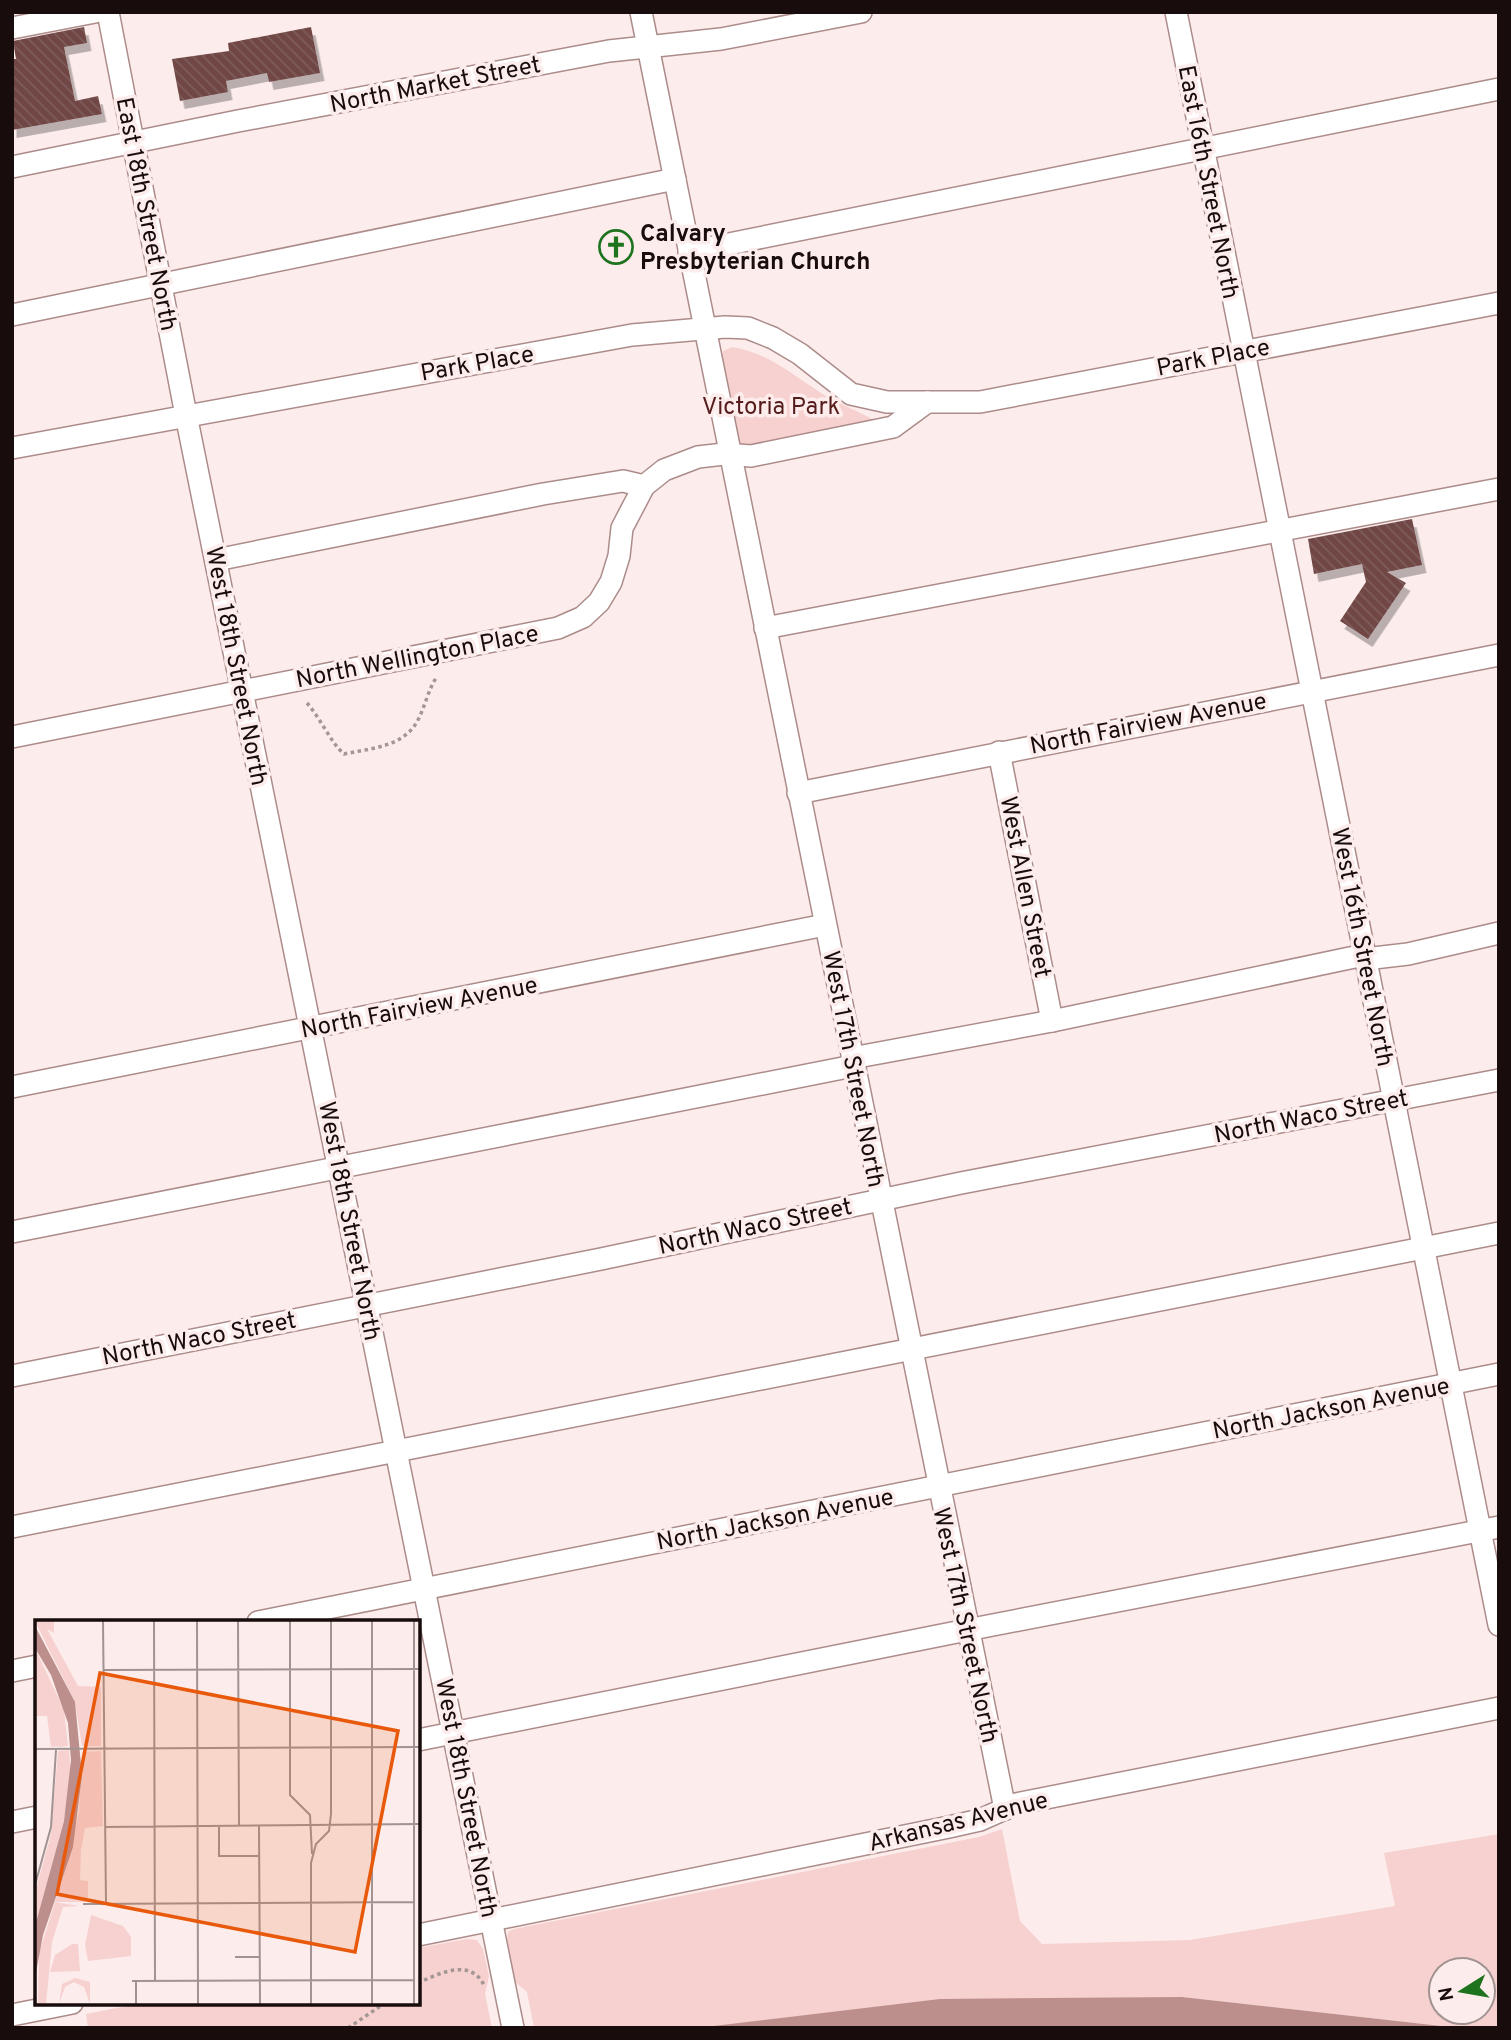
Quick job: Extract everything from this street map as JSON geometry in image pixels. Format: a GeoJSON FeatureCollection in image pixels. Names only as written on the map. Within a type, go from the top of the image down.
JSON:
{"type":"FeatureCollection","features":[{"type":"Feature","properties":{"kind":"street"},"geometry":{"type":"LineString","coordinates":[[12,28],[95,12]]}},
{"type":"Feature","properties":{"kind":"street","name":"East 18th Street North"},"geometry":{"type":"LineString","coordinates":[[108,12],[186,415]]}},
{"type":"Feature","properties":{"kind":"street","name":"West 17th Street North"},"geometry":{"type":"LineString","coordinates":[[641,12],[1005,1809]]}},
{"type":"Feature","properties":{"kind":"street","name":"North Market Street"},"geometry":{"type":"LineString","coordinates":[[12,167],[609,51],[722,39],[861,12]]}},
{"type":"Feature","properties":{"kind":"street","name":"East 16th Street North"},"geometry":{"type":"LineString","coordinates":[[1176,12],[1243,351]]}},
{"type":"Feature","properties":{"kind":"street"},"geometry":{"type":"LineString","coordinates":[[689,251],[1499,89]]}},
{"type":"Feature","properties":{"kind":"street"},"geometry":{"type":"LineString","coordinates":[[12,315],[675,179]]}},
{"type":"Feature","properties":{"kind":"street","name":"Park Place"},"geometry":{"type":"LineString","coordinates":[[12,448],[632,335],[748,328],[773,338],[800,355],[851,394],[887,402],[980,402],[1499,303]]}},
{"type":"Feature","properties":{"kind":"street","name":"West 16th Street North"},"geometry":{"type":"LineString","coordinates":[[1243,351],[1451,1384],[1489,1529],[1499,1625]]}},
{"type":"Feature","properties":{"kind":"street"},"geometry":{"type":"LineString","coordinates":[[730,454],[751,456],[892,427],[927,402]]}},
{"type":"Feature","properties":{"kind":"street","name":"West 18th Street North"},"geometry":{"type":"LineString","coordinates":[[186,415],[513,2027]]}},
{"type":"Feature","properties":{"kind":"street","name":"North Wellington Place"},"geometry":{"type":"LineString","coordinates":[[12,737],[558,628],[583,617],[598,602],[611,582],[619,556],[622,528],[644,486],[664,470],[698,457],[730,454]]}},
{"type":"Feature","properties":{"kind":"street"},"geometry":{"type":"LineString","coordinates":[[216,560],[543,494],[623,481],[644,486]]}},
{"type":"Feature","properties":{"kind":"street"},"geometry":{"type":"LineString","coordinates":[[765,628],[1499,489]]}},
{"type":"Feature","properties":{"kind":"street","name":"North Fairview Avenue"},"geometry":{"type":"LineString","coordinates":[[798,793],[1499,656]]}},
{"type":"Feature","properties":{"kind":"street","name":"West Allen Street"},"geometry":{"type":"LineString","coordinates":[[999,752],[1052,1021]]}},
{"type":"Feature","properties":{"kind":"street","name":"North Fairview Avenue"},"geometry":{"type":"LineString","coordinates":[[12,1087],[825,925]]}},
{"type":"Feature","properties":{"kind":"street"},"geometry":{"type":"LineString","coordinates":[[12,1232],[339,1168],[1365,957],[1408,954],[1499,933]]}},
{"type":"Feature","properties":{"kind":"street","name":"North Waco Street"},"geometry":{"type":"LineString","coordinates":[[12,1376],[881,1199],[1499,1080]]}},
{"type":"Feature","properties":{"kind":"street"},"geometry":{"type":"LineString","coordinates":[[12,1527],[1499,1233]]}},
{"type":"Feature","properties":{"kind":"street","name":"North Jackson Avenue"},"geometry":{"type":"LineString","coordinates":[[268,1620],[1499,1374]]}},
{"type":"Feature","properties":{"kind":"street"},"geometry":{"type":"LineString","coordinates":[[420,1740],[1489,1529]]}},
{"type":"Feature","properties":{"kind":"street"},"geometry":{"type":"LineString","coordinates":[[12,1671],[35,1666]]}},
{"type":"Feature","properties":{"kind":"street","name":"Arkansas Avenue"},"geometry":{"type":"LineString","coordinates":[[420,1935],[949,1827],[980,1820],[1016,1804],[1499,1708]]}},
{"type":"Feature","properties":{"kind":"street"},"geometry":{"type":"LineString","coordinates":[[12,1822],[35,1817]]}},
{"type":"Feature","properties":{"kind":"street"},"geometry":{"type":"LineString","coordinates":[[12,2015],[45,2018],[68,2005]]}},
{"type":"Feature","properties":{"kind":"path"},"geometry":{"type":"LineString","coordinates":[[307,703],[321,719],[336,747],[344,754],[393,744],[407,735],[418,720],[436,678]]}},
{"type":"Feature","properties":{"kind":"path"},"geometry":{"type":"LineString","coordinates":[[420,1982],[441,1973],[464,1968],[479,1975],[485,1986]]}},
{"type":"Feature","properties":{"kind":"path"},"geometry":{"type":"LineString","coordinates":[[348,2028],[382,2005]]}},
{"type":"Feature","properties":{"kind":"green space","name":"Victoria Park"},"geometry":{"type":"Polygon","coordinates":[[[732,347],[771,361],[829,398],[873,420],[873,426],[740,449],[721,361],[723,351],[732,347]]]}},
{"type":"Feature","properties":{"kind":"green space"},"geometry":{"type":"Polygon","coordinates":[[[1002,1829],[1020,1921],[1042,1944],[1190,1940],[1395,1906],[1384,1853],[1499,1834],[1499,2028],[1441,2026],[1497,2026],[1497,1956],[1427,1956],[1427,2024],[1182,1997],[697,2028],[534,2028],[527,1992],[515,1982],[507,1941],[508,1932],[979,1837],[1002,1829]]]}},
{"type":"Feature","properties":{"kind":"green space"},"geometry":{"type":"Polygon","coordinates":[[[467,1939],[477,1940],[483,1949],[489,1976],[485,1994],[492,2028],[88,2028],[86,2014],[132,2005],[420,2005],[420,1948],[467,1939]]]}},
{"type":"Feature","properties":{"kind":"shaded area"},"geometry":{"type":"Polygon","coordinates":[[[1182,1997],[1459,2028],[697,2028],[940,1999],[1182,1997]]]}},
{"type":"Feature","properties":{"kind":"building"},"geometry":{"type":"Polygon","coordinates":[[[84,27],[87,43],[64,47],[75,101],[98,96],[102,114],[12,130],[12,59],[16,59],[13,41],[84,27]]]}},
{"type":"Feature","properties":{"kind":"building"},"geometry":{"type":"Polygon","coordinates":[[[311,27],[320,73],[269,82],[267,73],[226,81],[228,92],[180,101],[172,59],[229,51],[228,43],[311,27]]]}},
{"type":"Feature","properties":{"kind":"building"},"geometry":{"type":"Polygon","coordinates":[[[1412,519],[1422,565],[1387,572],[1406,583],[1368,639],[1340,621],[1366,582],[1362,564],[1314,574],[1308,539],[1412,519]]]}},
{"type":"Feature","properties":{"kind":"place","name":"Calvary Presbyterian Church"},"geometry":{"type":"Point","coordinates":[616,247]}}]}
